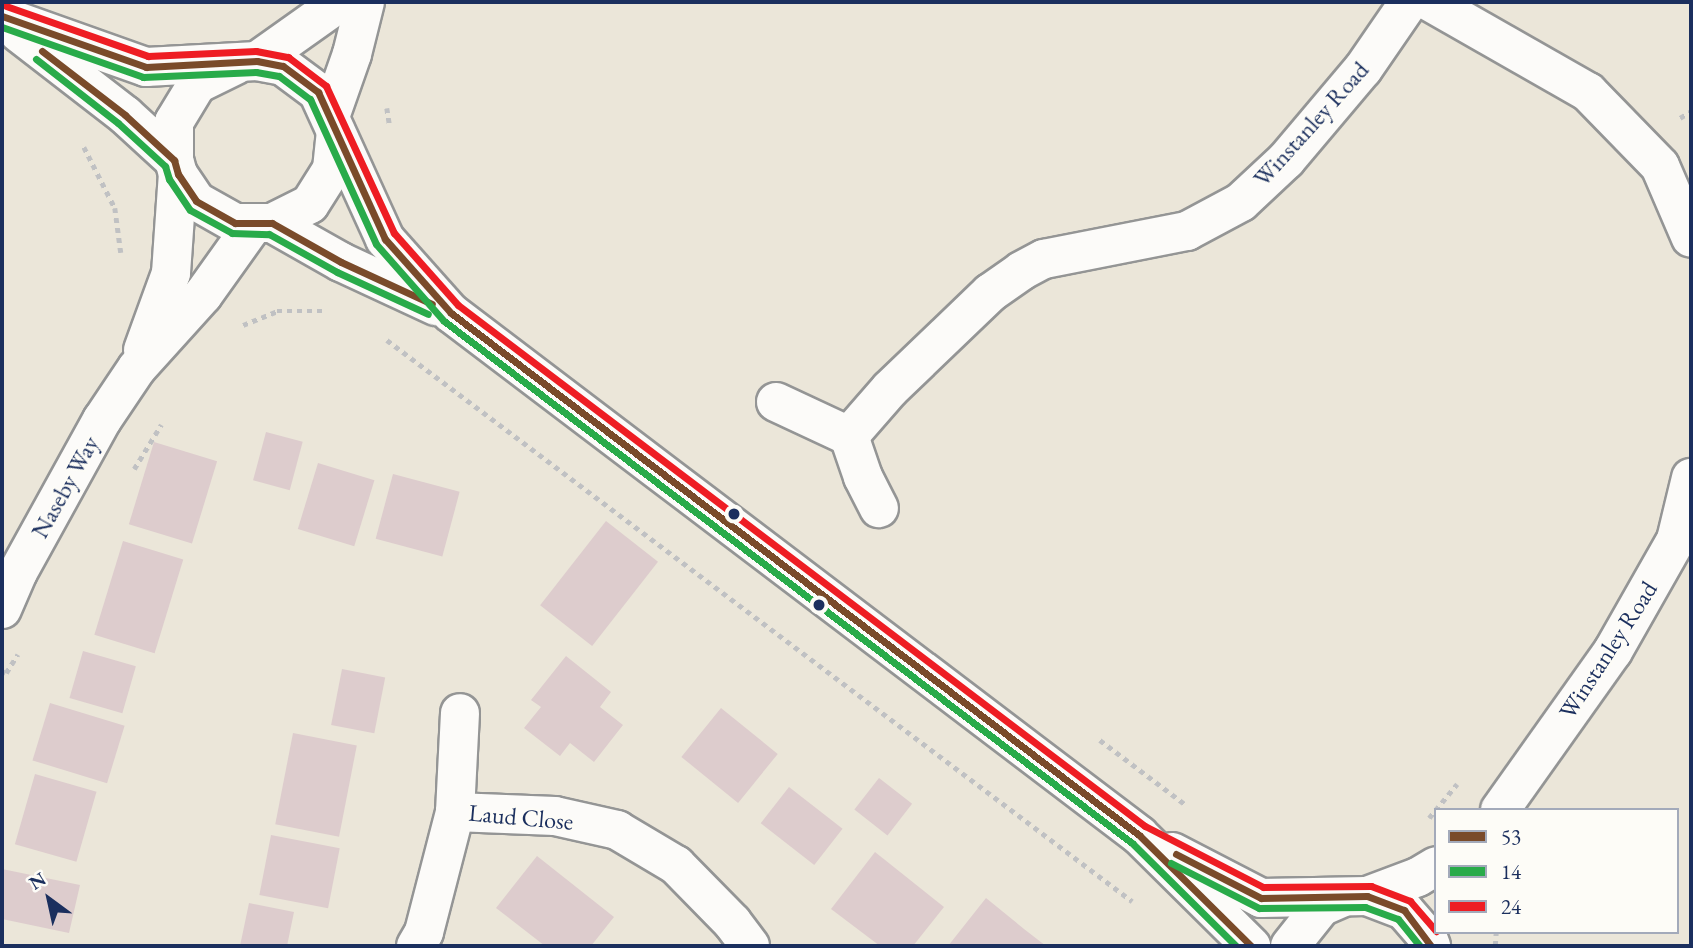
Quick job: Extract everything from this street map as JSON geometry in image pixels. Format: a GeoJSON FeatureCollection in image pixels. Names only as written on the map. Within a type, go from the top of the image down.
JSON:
{"type":"FeatureCollection","features":[{"type":"Feature","properties":{"kind":"street"},"geometry":{"type":"LineString","coordinates":[[176,167],[174,122],[197,84],[249,62],[340,2]]}},
{"type":"Feature","properties":{"kind":"street"},"geometry":{"type":"LineString","coordinates":[[263,224],[310,204],[332,169],[333,123],[365,2]]}},
{"type":"Feature","properties":{"kind":"street","name":"Winstanley Road"},"geometry":{"type":"LineString","coordinates":[[849,436],[890,389],[990,293],[1021,271],[1044,259],[1188,231],[1241,202],[1295,150],[1363,69],[1409,2]]}},
{"type":"Feature","properties":{"kind":"street"},"geometry":{"type":"LineString","coordinates":[[1430,2],[1588,92],[1660,166],[1691,238]]}},
{"type":"Feature","properties":{"kind":"street"},"geometry":{"type":"LineString","coordinates":[[2,18],[146,67],[249,62],[283,66],[318,92],[385,240],[451,313],[1139,835],[1251,946]]}},
{"type":"Feature","properties":{"kind":"street"},"geometry":{"type":"LineString","coordinates":[[2,18],[125,115],[176,167],[196,201],[235,223],[263,224],[451,313]]}},
{"type":"Feature","properties":{"kind":"street","name":"Naseby Way"},"geometry":{"type":"LineString","coordinates":[[137,368],[171,273],[176,167]]}},
{"type":"Feature","properties":{"kind":"street","name":"Naseby Way"},"geometry":{"type":"LineString","coordinates":[[2,609],[18,572],[102,420],[137,368],[263,224]]}},
{"type":"Feature","properties":{"kind":"street"},"geometry":{"type":"LineString","coordinates":[[776,402],[849,436],[863,477],[879,508]]}},
{"type":"Feature","properties":{"kind":"street","name":"Winstanley Road"},"geometry":{"type":"LineString","coordinates":[[1501,808],[1613,651],[1676,540],[1691,478]]}},
{"type":"Feature","properties":{"kind":"street","name":"Laud Close"},"geometry":{"type":"LineString","coordinates":[[416,946],[424,932],[455,812],[460,713]]}},
{"type":"Feature","properties":{"kind":"street","name":"Laud Close"},"geometry":{"type":"LineString","coordinates":[[455,812],[555,816],[617,830],[676,865],[732,922],[750,946]]}},
{"type":"Feature","properties":{"kind":"street"},"geometry":{"type":"LineString","coordinates":[[1139,835],[1261,898],[1354,897],[1404,910],[1428,938],[1431,946]]}},
{"type":"Feature","properties":{"kind":"street"},"geometry":{"type":"LineString","coordinates":[[1290,946],[1321,906],[1418,877],[1434,867]]}},
{"type":"Feature","properties":{"kind":"path"},"geometry":{"type":"LineString","coordinates":[[79,140],[93,159],[116,208],[122,258]]}},
{"type":"Feature","properties":{"kind":"path"},"geometry":{"type":"LineString","coordinates":[[239,327],[277,311],[323,310],[334,314]]}},
{"type":"Feature","properties":{"kind":"path"},"geometry":{"type":"LineString","coordinates":[[378,333],[1134,902]]}},
{"type":"Feature","properties":{"kind":"path"},"geometry":{"type":"LineString","coordinates":[[152,441],[165,418]]}},
{"type":"Feature","properties":{"kind":"building"},"geometry":{"type":"Polygon","coordinates":[[[266,432],[303,442],[290,490],[253,480],[266,432]]]}},
{"type":"Feature","properties":{"kind":"building"},"geometry":{"type":"Polygon","coordinates":[[[154,442],[217,461],[192,544],[129,524],[154,442]]]}},
{"type":"Feature","properties":{"kind":"building"},"geometry":{"type":"Polygon","coordinates":[[[318,463],[374,480],[354,546],[298,529],[318,463]]]}},
{"type":"Feature","properties":{"kind":"building"},"geometry":{"type":"Polygon","coordinates":[[[393,474],[460,492],[442,557],[376,539],[393,474]]]}},
{"type":"Feature","properties":{"kind":"building"},"geometry":{"type":"Polygon","coordinates":[[[606,521],[658,562],[592,646],[540,605],[606,521]]]}},
{"type":"Feature","properties":{"kind":"building"},"geometry":{"type":"Polygon","coordinates":[[[123,541],[183,559],[155,653],[94,635],[123,541]]]}},
{"type":"Feature","properties":{"kind":"building"},"geometry":{"type":"Polygon","coordinates":[[[83,651],[136,666],[122,713],[69,698],[83,651]]]}},
{"type":"Feature","properties":{"kind":"building"},"geometry":{"type":"Polygon","coordinates":[[[566,656],[611,692],[600,707],[623,725],[594,762],[570,743],[560,756],[524,728],[541,707],[531,700],[566,656]]]}},
{"type":"Feature","properties":{"kind":"building"},"geometry":{"type":"Polygon","coordinates":[[[342,669],[385,677],[374,733],[331,725],[342,669]]]}},
{"type":"Feature","properties":{"kind":"building"},"geometry":{"type":"Polygon","coordinates":[[[50,703],[125,726],[107,783],[32,760],[50,703]]]}},
{"type":"Feature","properties":{"kind":"building"},"geometry":{"type":"Polygon","coordinates":[[[721,708],[778,754],[738,803],[681,757],[721,708]]]}},
{"type":"Feature","properties":{"kind":"building"},"geometry":{"type":"Polygon","coordinates":[[[293,733],[357,745],[339,837],[275,824],[293,733]]]}},
{"type":"Feature","properties":{"kind":"building"},"geometry":{"type":"Polygon","coordinates":[[[35,774],[97,792],[76,862],[15,844],[35,774]]]}},
{"type":"Feature","properties":{"kind":"building"},"geometry":{"type":"Polygon","coordinates":[[[879,778],[912,804],[887,835],[854,810],[879,778]]]}},
{"type":"Feature","properties":{"kind":"building"},"geometry":{"type":"Polygon","coordinates":[[[789,787],[843,829],[814,865],[761,823],[789,787]]]}},
{"type":"Feature","properties":{"kind":"building"},"geometry":{"type":"Polygon","coordinates":[[[271,835],[340,848],[328,908],[259,895],[271,835]]]}},
{"type":"Feature","properties":{"kind":"building"},"geometry":{"type":"Polygon","coordinates":[[[875,852],[944,907],[913,946],[880,946],[831,909],[875,852]]]}},
{"type":"Feature","properties":{"kind":"building"},"geometry":{"type":"Polygon","coordinates":[[[537,856],[614,917],[591,946],[545,946],[496,908],[537,856]]]}},
{"type":"Feature","properties":{"kind":"building"},"geometry":{"type":"Polygon","coordinates":[[[2,869],[80,885],[69,933],[2,919],[2,869]]]}},
{"type":"Feature","properties":{"kind":"building"},"geometry":{"type":"Polygon","coordinates":[[[986,898],[1024,929],[1046,946],[948,946],[986,898]]]}},
{"type":"Feature","properties":{"kind":"building"},"geometry":{"type":"Polygon","coordinates":[[[249,903],[294,912],[287,946],[240,946],[249,903]]]}},
{"type":"Feature","properties":{"kind":"transit line","name":"24"},"geometry":{"type":"LineString","coordinates":[[6,6],[148,56],[256,51],[288,57],[326,86],[394,233],[458,305],[1145,826],[1263,887],[1371,886],[1410,901],[1434,929]]}},
{"type":"Feature","properties":{"kind":"transit line","name":"53"},"geometry":{"type":"LineString","coordinates":[[2,16],[146,67],[257,61],[283,66],[318,92],[385,239],[451,313],[1139,835],[1251,946]]}},
{"type":"Feature","properties":{"kind":"transit line","name":"14"},"geometry":{"type":"LineString","coordinates":[[2,27],[143,77],[256,72],[279,76],[310,99],[376,244],[444,321],[1132,843],[1236,946]]}},
{"type":"Feature","properties":{"kind":"transit line","name":"53"},"geometry":{"type":"LineString","coordinates":[[42,51],[125,115],[174,160],[178,174],[196,201],[235,223],[272,223],[341,262],[432,304]]}},
{"type":"Feature","properties":{"kind":"transit line","name":"14"},"geometry":{"type":"LineString","coordinates":[[36,59],[118,123],[165,166],[169,179],[190,210],[232,233],[269,234],[337,272],[428,314]]}},
{"type":"Feature","properties":{"kind":"transit line","name":"53"},"geometry":{"type":"LineString","coordinates":[[1176,854],[1261,898],[1367,896],[1404,910],[1431,946]]}},
{"type":"Feature","properties":{"kind":"transit line","name":"14"},"geometry":{"type":"LineString","coordinates":[[1171,863],[1259,908],[1365,907],[1398,919],[1420,946]]}}]}
